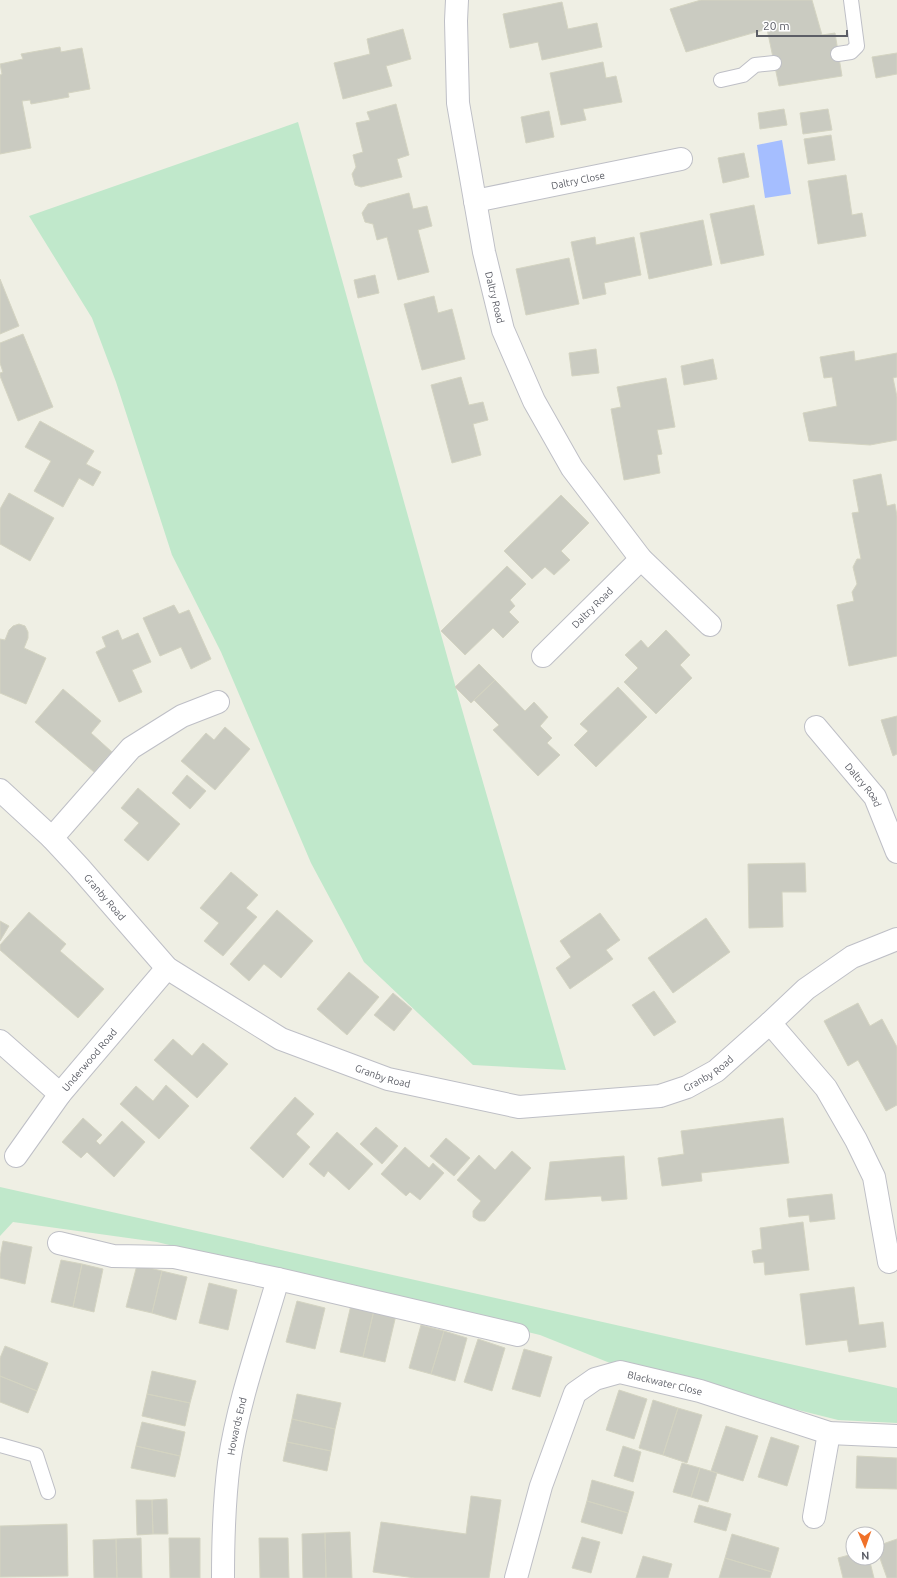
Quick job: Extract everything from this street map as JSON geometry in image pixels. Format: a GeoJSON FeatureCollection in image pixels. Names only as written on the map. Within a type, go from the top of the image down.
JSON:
{"type":"FeatureCollection","features":[{"type":"Feature","properties":{"kind":"street","name":"Daltry Road"},"geometry":{"type":"LineString","coordinates":[[457,0],[456,21],[458,103],[484,252],[503,330],[534,401],[572,468],[641,559],[710,625]]}},
{"type":"Feature","properties":{"kind":"street","name":"Daltry Close"},"geometry":{"type":"LineString","coordinates":[[475,201],[681,159]]}},
{"type":"Feature","properties":{"kind":"street","name":"Daltry Road"},"geometry":{"type":"LineString","coordinates":[[544,656],[641,559]]}},
{"type":"Feature","properties":{"kind":"street"},"geometry":{"type":"LineString","coordinates":[[52,838],[131,748],[182,716],[218,702]]}},
{"type":"Feature","properties":{"kind":"street","name":"Daltry Road"},"geometry":{"type":"LineString","coordinates":[[816,727],[875,798],[897,852]]}},
{"type":"Feature","properties":{"kind":"street","name":"Granby Road"},"geometry":{"type":"LineString","coordinates":[[0,790],[52,838],[79,866],[167,968],[281,1039],[388,1079],[519,1107],[660,1096],[687,1087],[716,1071],[806,989],[852,957],[897,939]]}},
{"type":"Feature","properties":{"kind":"street","name":"Underwood Road"},"geometry":{"type":"LineString","coordinates":[[16,1156],[60,1094],[167,968]]}},
{"type":"Feature","properties":{"kind":"street"},"geometry":{"type":"LineString","coordinates":[[770,1023],[826,1088],[856,1140],[874,1178],[889,1262]]}},
{"type":"Feature","properties":{"kind":"street"},"geometry":{"type":"LineString","coordinates":[[0,1041],[60,1094]]}},
{"type":"Feature","properties":{"kind":"street"},"geometry":{"type":"LineString","coordinates":[[59,1243],[114,1256],[174,1257],[278,1279],[518,1335]]}},
{"type":"Feature","properties":{"kind":"street","name":"Howards End"},"geometry":{"type":"LineString","coordinates":[[223,1578],[223,1526],[230,1462],[243,1399],[278,1279]]}},
{"type":"Feature","properties":{"kind":"street","name":"Blackwater Close"},"geometry":{"type":"LineString","coordinates":[[516,1578],[541,1486],[575,1392],[595,1379],[620,1372],[700,1391],[829,1433],[897,1436]]}},
{"type":"Feature","properties":{"kind":"street"},"geometry":{"type":"LineString","coordinates":[[814,1517],[829,1433]]}},
{"type":"Feature","properties":{"kind":"lane"},"geometry":{"type":"LineString","coordinates":[[838,54],[851,52],[857,46],[851,0]]}},
{"type":"Feature","properties":{"kind":"lane"},"geometry":{"type":"LineString","coordinates":[[721,80],[743,75],[755,65],[774,63]]}},
{"type":"Feature","properties":{"kind":"lane"},"geometry":{"type":"LineString","coordinates":[[0,1445],[36,1455],[48,1492]]}},
{"type":"Feature","properties":{"kind":"green space"},"geometry":{"type":"Polygon","coordinates":[[[298,122],[459,699],[566,1070],[473,1065],[364,962],[311,863],[221,652],[172,555],[116,382],[92,318],[29,216],[298,122]]]}},
{"type":"Feature","properties":{"kind":"green space"},"geometry":{"type":"Polygon","coordinates":[[[0,1187],[897,1388],[897,1423],[838,1420],[610,1363],[540,1335],[157,1242],[13,1222],[0,1236],[0,1187]]]}},
{"type":"Feature","properties":{"kind":"water"},"geometry":{"type":"Polygon","coordinates":[[[782,140],[791,194],[765,198],[757,145],[782,140]]]}},
{"type":"Feature","properties":{"kind":"building"},"geometry":{"type":"Polygon","coordinates":[[[701,0],[812,0],[822,35],[835,33],[842,76],[779,86],[767,29],[686,52],[670,9],[701,0]]]}},
{"type":"Feature","properties":{"kind":"building"},"geometry":{"type":"Polygon","coordinates":[[[562,2],[568,29],[597,23],[602,47],[542,60],[538,42],[510,48],[503,14],[562,2]]]}},
{"type":"Feature","properties":{"kind":"building"},"geometry":{"type":"Polygon","coordinates":[[[403,29],[411,59],[386,66],[392,86],[343,99],[334,63],[370,54],[367,39],[403,29]]]}},
{"type":"Feature","properties":{"kind":"building"},"geometry":{"type":"Polygon","coordinates":[[[60,47],[61,52],[82,48],[90,89],[68,93],[69,97],[31,104],[30,100],[22,101],[31,148],[0,154],[0,75],[2,74],[0,64],[23,59],[21,54],[60,47]]]}},
{"type":"Feature","properties":{"kind":"building"},"geometry":{"type":"Polygon","coordinates":[[[897,53],[897,74],[876,78],[872,57],[897,53]]]}},
{"type":"Feature","properties":{"kind":"building"},"geometry":{"type":"Polygon","coordinates":[[[603,62],[606,78],[616,76],[622,102],[583,109],[586,120],[561,125],[550,73],[603,62]]]}},
{"type":"Feature","properties":{"kind":"building"},"geometry":{"type":"Polygon","coordinates":[[[396,104],[409,155],[397,159],[402,177],[361,187],[355,185],[352,174],[356,167],[353,155],[363,152],[356,123],[370,120],[367,112],[396,104]]]}},
{"type":"Feature","properties":{"kind":"building"},"geometry":{"type":"Polygon","coordinates":[[[784,109],[787,125],[760,129],[758,113],[784,109]]]}},
{"type":"Feature","properties":{"kind":"building"},"geometry":{"type":"Polygon","coordinates":[[[828,109],[832,130],[803,134],[800,113],[828,109]]]}},
{"type":"Feature","properties":{"kind":"building"},"geometry":{"type":"Polygon","coordinates":[[[549,111],[554,137],[526,143],[521,117],[549,111]]]}},
{"type":"Feature","properties":{"kind":"building"},"geometry":{"type":"Polygon","coordinates":[[[831,135],[835,160],[808,164],[804,139],[831,135]]]}},
{"type":"Feature","properties":{"kind":"building"},"geometry":{"type":"Polygon","coordinates":[[[744,153],[749,177],[723,183],[718,158],[744,153]]]}},
{"type":"Feature","properties":{"kind":"building"},"geometry":{"type":"Polygon","coordinates":[[[846,175],[852,215],[862,213],[866,236],[818,244],[808,181],[846,175]]]}},
{"type":"Feature","properties":{"kind":"building"},"geometry":{"type":"Polygon","coordinates":[[[409,193],[413,209],[427,206],[432,226],[418,230],[429,272],[398,280],[387,237],[377,240],[373,224],[365,222],[362,213],[368,204],[409,193]]]}},
{"type":"Feature","properties":{"kind":"building"},"geometry":{"type":"Polygon","coordinates":[[[754,205],[764,255],[721,264],[710,214],[754,205]]]}},
{"type":"Feature","properties":{"kind":"building"},"geometry":{"type":"Polygon","coordinates":[[[703,220],[712,265],[649,279],[640,233],[703,220]]]}},
{"type":"Feature","properties":{"kind":"building"},"geometry":{"type":"Polygon","coordinates":[[[595,237],[596,245],[634,237],[641,275],[604,283],[606,294],[583,299],[571,242],[595,237]]]}},
{"type":"Feature","properties":{"kind":"building"},"geometry":{"type":"Polygon","coordinates":[[[569,258],[579,304],[526,315],[516,269],[569,258]]]}},
{"type":"Feature","properties":{"kind":"building"},"geometry":{"type":"Polygon","coordinates":[[[375,275],[379,293],[358,298],[354,280],[375,275]]]}},
{"type":"Feature","properties":{"kind":"building"},"geometry":{"type":"Polygon","coordinates":[[[0,279],[19,326],[0,334],[0,279]]]}},
{"type":"Feature","properties":{"kind":"building"},"geometry":{"type":"Polygon","coordinates":[[[434,296],[438,313],[452,309],[465,359],[422,370],[404,304],[434,296]]]}},
{"type":"Feature","properties":{"kind":"building"},"geometry":{"type":"Polygon","coordinates":[[[23,334],[53,407],[18,421],[0,376],[0,373],[3,372],[0,363],[0,343],[23,334]]]}},
{"type":"Feature","properties":{"kind":"building"},"geometry":{"type":"Polygon","coordinates":[[[596,349],[599,373],[572,376],[569,353],[596,349]]]}},
{"type":"Feature","properties":{"kind":"building"},"geometry":{"type":"Polygon","coordinates":[[[854,351],[855,361],[897,353],[897,377],[893,378],[897,397],[897,440],[870,445],[809,441],[803,413],[837,406],[832,377],[824,378],[820,357],[854,351]]]}},
{"type":"Feature","properties":{"kind":"building"},"geometry":{"type":"Polygon","coordinates":[[[713,359],[717,379],[684,385],[681,366],[713,359]]]}},
{"type":"Feature","properties":{"kind":"building"},"geometry":{"type":"Polygon","coordinates":[[[461,377],[469,405],[483,402],[488,420],[473,424],[481,455],[452,463],[431,385],[461,377]]]}},
{"type":"Feature","properties":{"kind":"building"},"geometry":{"type":"Polygon","coordinates":[[[666,378],[675,427],[657,430],[662,454],[657,455],[660,473],[624,480],[611,409],[621,407],[617,387],[666,378]]]}},
{"type":"Feature","properties":{"kind":"building"},"geometry":{"type":"Polygon","coordinates":[[[40,421],[94,451],[86,464],[101,472],[93,486],[79,478],[63,507],[34,491],[51,461],[25,447],[40,421]]]}},
{"type":"Feature","properties":{"kind":"building"},"geometry":{"type":"Polygon","coordinates":[[[881,474],[887,506],[895,504],[897,516],[897,656],[849,666],[837,605],[854,601],[852,592],[857,584],[853,567],[857,559],[861,559],[852,513],[859,512],[853,480],[881,474]]]}},
{"type":"Feature","properties":{"kind":"building"},"geometry":{"type":"Polygon","coordinates":[[[9,493],[54,518],[30,561],[0,544],[0,509],[9,493]]]}},
{"type":"Feature","properties":{"kind":"building"},"geometry":{"type":"Polygon","coordinates":[[[561,495],[589,523],[561,551],[570,560],[554,575],[545,567],[532,579],[504,551],[561,495]]]}},
{"type":"Feature","properties":{"kind":"building"},"geometry":{"type":"Polygon","coordinates":[[[507,566],[526,584],[510,600],[515,606],[509,612],[519,622],[503,638],[493,628],[465,655],[441,631],[507,566]]]}},
{"type":"Feature","properties":{"kind":"building"},"geometry":{"type":"Polygon","coordinates":[[[174,605],[179,614],[189,610],[211,659],[191,669],[181,647],[160,656],[143,618],[174,605]]]}},
{"type":"Feature","properties":{"kind":"building"},"geometry":{"type":"Polygon","coordinates":[[[19,624],[25,626],[28,632],[28,638],[24,648],[46,658],[26,704],[0,693],[0,639],[5,640],[9,630],[13,626],[19,624]]]}},
{"type":"Feature","properties":{"kind":"building"},"geometry":{"type":"Polygon","coordinates":[[[118,630],[122,640],[138,633],[151,662],[132,670],[142,692],[119,702],[96,652],[106,647],[102,637],[118,630]]]}},
{"type":"Feature","properties":{"kind":"building"},"geometry":{"type":"Polygon","coordinates":[[[666,630],[690,655],[680,665],[692,678],[656,714],[624,682],[638,668],[625,655],[641,640],[648,648],[666,630]]]}},
{"type":"Feature","properties":{"kind":"building"},"geometry":{"type":"Polygon","coordinates":[[[479,664],[495,680],[471,703],[455,687],[479,664]]]}},
{"type":"Feature","properties":{"kind":"building"},"geometry":{"type":"Polygon","coordinates":[[[495,680],[525,711],[534,702],[548,717],[540,726],[552,738],[547,743],[560,755],[538,776],[493,730],[499,725],[474,700],[495,680]]]}},
{"type":"Feature","properties":{"kind":"building"},"geometry":{"type":"Polygon","coordinates":[[[618,687],[647,717],[596,767],[574,745],[588,731],[580,724],[618,687]]]}},
{"type":"Feature","properties":{"kind":"building"},"geometry":{"type":"Polygon","coordinates":[[[63,689],[101,721],[91,733],[112,752],[94,772],[35,722],[63,689]]]}},
{"type":"Feature","properties":{"kind":"building"},"geometry":{"type":"Polygon","coordinates":[[[897,716],[897,754],[893,756],[881,720],[897,716]]]}},
{"type":"Feature","properties":{"kind":"building"},"geometry":{"type":"Polygon","coordinates":[[[225,727],[250,749],[215,790],[181,761],[206,733],[214,740],[225,727]]]}},
{"type":"Feature","properties":{"kind":"building"},"geometry":{"type":"Polygon","coordinates":[[[187,775],[206,791],[190,809],[172,793],[187,775]]]}},
{"type":"Feature","properties":{"kind":"building"},"geometry":{"type":"Polygon","coordinates":[[[138,788],[180,824],[148,861],[124,840],[139,823],[121,808],[138,788]]]}},
{"type":"Feature","properties":{"kind":"building"},"geometry":{"type":"Polygon","coordinates":[[[805,863],[806,892],[782,892],[783,927],[749,928],[748,864],[805,863]]]}},
{"type":"Feature","properties":{"kind":"building"},"geometry":{"type":"Polygon","coordinates":[[[231,872],[258,895],[246,908],[257,917],[223,956],[204,941],[219,923],[200,908],[231,872]]]}},
{"type":"Feature","properties":{"kind":"building"},"geometry":{"type":"Polygon","coordinates":[[[277,910],[313,941],[281,978],[264,964],[249,981],[230,964],[277,910]]]}},
{"type":"Feature","properties":{"kind":"building"},"geometry":{"type":"Polygon","coordinates":[[[29,912],[66,944],[60,951],[104,989],[78,1018],[0,950],[0,945],[29,912]]]}},
{"type":"Feature","properties":{"kind":"building"},"geometry":{"type":"Polygon","coordinates":[[[600,913],[620,940],[606,950],[613,959],[570,989],[556,968],[571,957],[560,941],[600,913]]]}},
{"type":"Feature","properties":{"kind":"building"},"geometry":{"type":"Polygon","coordinates":[[[706,918],[730,952],[673,993],[648,958],[706,918]]]}},
{"type":"Feature","properties":{"kind":"building"},"geometry":{"type":"Polygon","coordinates":[[[0,921],[9,926],[0,941],[0,921]]]}},
{"type":"Feature","properties":{"kind":"building"},"geometry":{"type":"Polygon","coordinates":[[[349,972],[379,997],[347,1035],[317,1009],[349,972]]]}},
{"type":"Feature","properties":{"kind":"building"},"geometry":{"type":"Polygon","coordinates":[[[654,991],[676,1022],[654,1036],[632,1005],[654,991]]]}},
{"type":"Feature","properties":{"kind":"building"},"geometry":{"type":"Polygon","coordinates":[[[393,993],[412,1009],[394,1031],[374,1015],[393,993]]]}},
{"type":"Feature","properties":{"kind":"building"},"geometry":{"type":"Polygon","coordinates":[[[858,1003],[870,1026],[882,1019],[897,1047],[897,1105],[886,1111],[858,1060],[848,1066],[824,1021],[858,1003]]]}},
{"type":"Feature","properties":{"kind":"building"},"geometry":{"type":"Polygon","coordinates":[[[173,1039],[192,1056],[203,1043],[228,1064],[197,1098],[154,1060],[173,1039]]]}},
{"type":"Feature","properties":{"kind":"building"},"geometry":{"type":"Polygon","coordinates":[[[166,1085],[189,1106],[159,1139],[120,1104],[136,1086],[153,1101],[166,1085]]]}},
{"type":"Feature","properties":{"kind":"building"},"geometry":{"type":"Polygon","coordinates":[[[295,1097],[314,1114],[296,1134],[310,1147],[283,1178],[250,1148],[295,1097]]]}},
{"type":"Feature","properties":{"kind":"building"},"geometry":{"type":"Polygon","coordinates":[[[83,1118],[102,1135],[96,1141],[100,1145],[122,1121],[145,1142],[114,1177],[87,1152],[81,1158],[62,1142],[83,1118]]]}},
{"type":"Feature","properties":{"kind":"building"},"geometry":{"type":"Polygon","coordinates":[[[783,1118],[789,1163],[701,1173],[702,1181],[662,1186],[658,1158],[684,1154],[681,1131],[783,1118]]]}},
{"type":"Feature","properties":{"kind":"building"},"geometry":{"type":"Polygon","coordinates":[[[376,1127],[398,1146],[382,1164],[360,1144],[376,1127]]]}},
{"type":"Feature","properties":{"kind":"building"},"geometry":{"type":"Polygon","coordinates":[[[337,1132],[373,1164],[349,1190],[328,1171],[324,1177],[309,1164],[337,1132]]]}},
{"type":"Feature","properties":{"kind":"building"},"geometry":{"type":"Polygon","coordinates":[[[446,1138],[470,1158],[454,1176],[430,1156],[446,1138]]]}},
{"type":"Feature","properties":{"kind":"building"},"geometry":{"type":"Polygon","coordinates":[[[405,1147],[429,1168],[433,1163],[444,1173],[420,1200],[410,1192],[406,1196],[381,1174],[405,1147]]]}},
{"type":"Feature","properties":{"kind":"building"},"geometry":{"type":"Polygon","coordinates":[[[512,1151],[531,1168],[485,1221],[479,1221],[473,1217],[473,1211],[481,1201],[457,1180],[479,1155],[495,1170],[512,1151]]]}},
{"type":"Feature","properties":{"kind":"building"},"geometry":{"type":"Polygon","coordinates":[[[624,1156],[627,1199],[602,1201],[601,1196],[545,1200],[550,1162],[624,1156]]]}},
{"type":"Feature","properties":{"kind":"building"},"geometry":{"type":"Polygon","coordinates":[[[832,1194],[835,1219],[810,1222],[809,1215],[789,1217],[787,1199],[832,1194]]]}},
{"type":"Feature","properties":{"kind":"building"},"geometry":{"type":"Polygon","coordinates":[[[803,1222],[809,1270],[765,1275],[764,1262],[754,1263],[752,1251],[762,1249],[760,1228],[803,1222]]]}},
{"type":"Feature","properties":{"kind":"building"},"geometry":{"type":"Polygon","coordinates":[[[3,1241],[32,1247],[25,1284],[0,1278],[0,1257],[3,1241]]]}},
{"type":"Feature","properties":{"kind":"building"},"geometry":{"type":"Polygon","coordinates":[[[61,1260],[82,1264],[73,1307],[51,1302],[61,1260]]]}},
{"type":"Feature","properties":{"kind":"building"},"geometry":{"type":"Polygon","coordinates":[[[82,1264],[103,1269],[94,1312],[73,1307],[82,1264]]]}},
{"type":"Feature","properties":{"kind":"building"},"geometry":{"type":"Polygon","coordinates":[[[137,1265],[162,1271],[152,1313],[126,1307],[137,1265]]]}},
{"type":"Feature","properties":{"kind":"building"},"geometry":{"type":"Polygon","coordinates":[[[162,1271],[187,1277],[176,1320],[152,1313],[162,1271]]]}},
{"type":"Feature","properties":{"kind":"building"},"geometry":{"type":"Polygon","coordinates":[[[209,1283],[237,1290],[228,1330],[199,1323],[209,1283]]]}},
{"type":"Feature","properties":{"kind":"building"},"geometry":{"type":"Polygon","coordinates":[[[854,1287],[859,1325],[883,1322],[886,1347],[849,1352],[847,1340],[806,1345],[800,1294],[854,1287]]]}},
{"type":"Feature","properties":{"kind":"building"},"geometry":{"type":"Polygon","coordinates":[[[297,1301],[325,1308],[315,1349],[286,1342],[297,1301]]]}},
{"type":"Feature","properties":{"kind":"building"},"geometry":{"type":"Polygon","coordinates":[[[351,1305],[374,1310],[363,1357],[340,1352],[351,1305]]]}},
{"type":"Feature","properties":{"kind":"building"},"geometry":{"type":"Polygon","coordinates":[[[374,1310],[396,1315],[385,1362],[363,1357],[374,1310]]]}},
{"type":"Feature","properties":{"kind":"building"},"geometry":{"type":"Polygon","coordinates":[[[421,1325],[444,1331],[431,1374],[409,1368],[421,1325]]]}},
{"type":"Feature","properties":{"kind":"building"},"geometry":{"type":"Polygon","coordinates":[[[444,1331],[467,1338],[455,1381],[431,1374],[444,1331]]]}},
{"type":"Feature","properties":{"kind":"building"},"geometry":{"type":"Polygon","coordinates":[[[478,1339],[505,1348],[492,1391],[464,1382],[478,1339]]]}},
{"type":"Feature","properties":{"kind":"building"},"geometry":{"type":"Polygon","coordinates":[[[5,1346],[48,1363],[37,1391],[0,1376],[0,1358],[5,1346]]]}},
{"type":"Feature","properties":{"kind":"building"},"geometry":{"type":"Polygon","coordinates":[[[524,1349],[552,1357],[540,1397],[512,1389],[524,1349]]]}},
{"type":"Feature","properties":{"kind":"building"},"geometry":{"type":"Polygon","coordinates":[[[152,1371],[196,1381],[190,1403],[147,1394],[152,1371]]]}},
{"type":"Feature","properties":{"kind":"building"},"geometry":{"type":"Polygon","coordinates":[[[0,1376],[37,1391],[28,1413],[0,1402],[0,1376]]]}},
{"type":"Feature","properties":{"kind":"building"},"geometry":{"type":"Polygon","coordinates":[[[619,1390],[647,1399],[634,1439],[606,1430],[619,1390]]]}},
{"type":"Feature","properties":{"kind":"building"},"geometry":{"type":"Polygon","coordinates":[[[147,1394],[190,1403],[185,1426],[142,1416],[147,1394]]]}},
{"type":"Feature","properties":{"kind":"building"},"geometry":{"type":"Polygon","coordinates":[[[297,1394],[341,1403],[335,1429],[292,1419],[297,1394]]]}},
{"type":"Feature","properties":{"kind":"building"},"geometry":{"type":"Polygon","coordinates":[[[653,1400],[678,1408],[663,1455],[639,1448],[653,1400]]]}},
{"type":"Feature","properties":{"kind":"building"},"geometry":{"type":"Polygon","coordinates":[[[678,1408],[702,1415],[687,1463],[663,1455],[678,1408]]]}},
{"type":"Feature","properties":{"kind":"building"},"geometry":{"type":"Polygon","coordinates":[[[292,1419],[335,1429],[331,1451],[287,1442],[292,1419]]]}},
{"type":"Feature","properties":{"kind":"building"},"geometry":{"type":"Polygon","coordinates":[[[142,1422],[185,1432],[180,1456],[136,1446],[142,1422]]]}},
{"type":"Feature","properties":{"kind":"building"},"geometry":{"type":"Polygon","coordinates":[[[726,1426],[758,1436],[743,1481],[711,1471],[726,1426]]]}},
{"type":"Feature","properties":{"kind":"building"},"geometry":{"type":"Polygon","coordinates":[[[771,1437],[799,1446],[787,1486],[758,1477],[771,1437]]]}},
{"type":"Feature","properties":{"kind":"building"},"geometry":{"type":"Polygon","coordinates":[[[287,1442],[331,1451],[327,1471],[283,1461],[287,1442]]]}},
{"type":"Feature","properties":{"kind":"building"},"geometry":{"type":"Polygon","coordinates":[[[136,1446],[180,1456],[175,1477],[131,1468],[136,1446]]]}},
{"type":"Feature","properties":{"kind":"building"},"geometry":{"type":"Polygon","coordinates":[[[623,1446],[641,1452],[633,1482],[614,1476],[623,1446]]]}},
{"type":"Feature","properties":{"kind":"building"},"geometry":{"type":"Polygon","coordinates":[[[857,1456],[897,1458],[897,1489],[856,1488],[857,1456]]]}},
{"type":"Feature","properties":{"kind":"building"},"geometry":{"type":"Polygon","coordinates":[[[682,1463],[700,1468],[691,1497],[673,1492],[682,1463]]]}},
{"type":"Feature","properties":{"kind":"building"},"geometry":{"type":"Polygon","coordinates":[[[700,1468],[717,1473],[708,1502],[691,1497],[700,1468]]]}},
{"type":"Feature","properties":{"kind":"building"},"geometry":{"type":"Polygon","coordinates":[[[592,1480],[634,1492],[628,1513],[587,1501],[592,1480]]]}},
{"type":"Feature","properties":{"kind":"building"},"geometry":{"type":"Polygon","coordinates":[[[471,1496],[501,1500],[489,1578],[415,1578],[373,1572],[381,1522],[466,1534],[471,1496]]]}},
{"type":"Feature","properties":{"kind":"building"},"geometry":{"type":"Polygon","coordinates":[[[167,1499],[168,1534],[153,1534],[152,1500],[167,1499]]]}},
{"type":"Feature","properties":{"kind":"building"},"geometry":{"type":"Polygon","coordinates":[[[136,1500],[152,1500],[153,1534],[137,1535],[136,1500]]]}},
{"type":"Feature","properties":{"kind":"building"},"geometry":{"type":"Polygon","coordinates":[[[587,1501],[628,1513],[622,1534],[581,1522],[587,1501]]]}},
{"type":"Feature","properties":{"kind":"building"},"geometry":{"type":"Polygon","coordinates":[[[699,1505],[731,1514],[726,1531],[694,1522],[699,1505]]]}},
{"type":"Feature","properties":{"kind":"building"},"geometry":{"type":"Polygon","coordinates":[[[67,1524],[68,1576],[0,1577],[0,1526],[67,1524]]]}},
{"type":"Feature","properties":{"kind":"building"},"geometry":{"type":"Polygon","coordinates":[[[350,1532],[352,1578],[326,1578],[325,1533],[350,1532]]]}},
{"type":"Feature","properties":{"kind":"building"},"geometry":{"type":"Polygon","coordinates":[[[325,1533],[326,1578],[303,1578],[302,1534],[325,1533]]]}},
{"type":"Feature","properties":{"kind":"building"},"geometry":{"type":"Polygon","coordinates":[[[732,1534],[779,1548],[772,1572],[725,1558],[732,1534]]]}},
{"type":"Feature","properties":{"kind":"building"},"geometry":{"type":"Polygon","coordinates":[[[582,1537],[600,1542],[591,1573],[572,1568],[582,1537]]]}},
{"type":"Feature","properties":{"kind":"building"},"geometry":{"type":"Polygon","coordinates":[[[141,1538],[142,1578],[117,1578],[116,1539],[141,1538]]]}},
{"type":"Feature","properties":{"kind":"building"},"geometry":{"type":"Polygon","coordinates":[[[169,1538],[200,1538],[200,1578],[170,1578],[169,1538]]]}},
{"type":"Feature","properties":{"kind":"building"},"geometry":{"type":"Polygon","coordinates":[[[259,1538],[288,1538],[289,1578],[260,1578],[259,1538]]]}},
{"type":"Feature","properties":{"kind":"building"},"geometry":{"type":"Polygon","coordinates":[[[116,1539],[117,1578],[94,1578],[93,1540],[116,1539]]]}},
{"type":"Feature","properties":{"kind":"building"},"geometry":{"type":"Polygon","coordinates":[[[897,1539],[897,1578],[887,1578],[883,1566],[885,1566],[885,1543],[897,1539]]]}},
{"type":"Feature","properties":{"kind":"building"},"geometry":{"type":"Polygon","coordinates":[[[643,1556],[672,1564],[668,1578],[636,1578],[643,1556]]]}},
{"type":"Feature","properties":{"kind":"building"},"geometry":{"type":"Polygon","coordinates":[[[845,1556],[845,1566],[871,1566],[874,1578],[843,1578],[838,1558],[845,1556]]]}},
{"type":"Feature","properties":{"kind":"building"},"geometry":{"type":"Polygon","coordinates":[[[725,1558],[772,1572],[770,1578],[719,1578],[725,1558]]]}}]}
